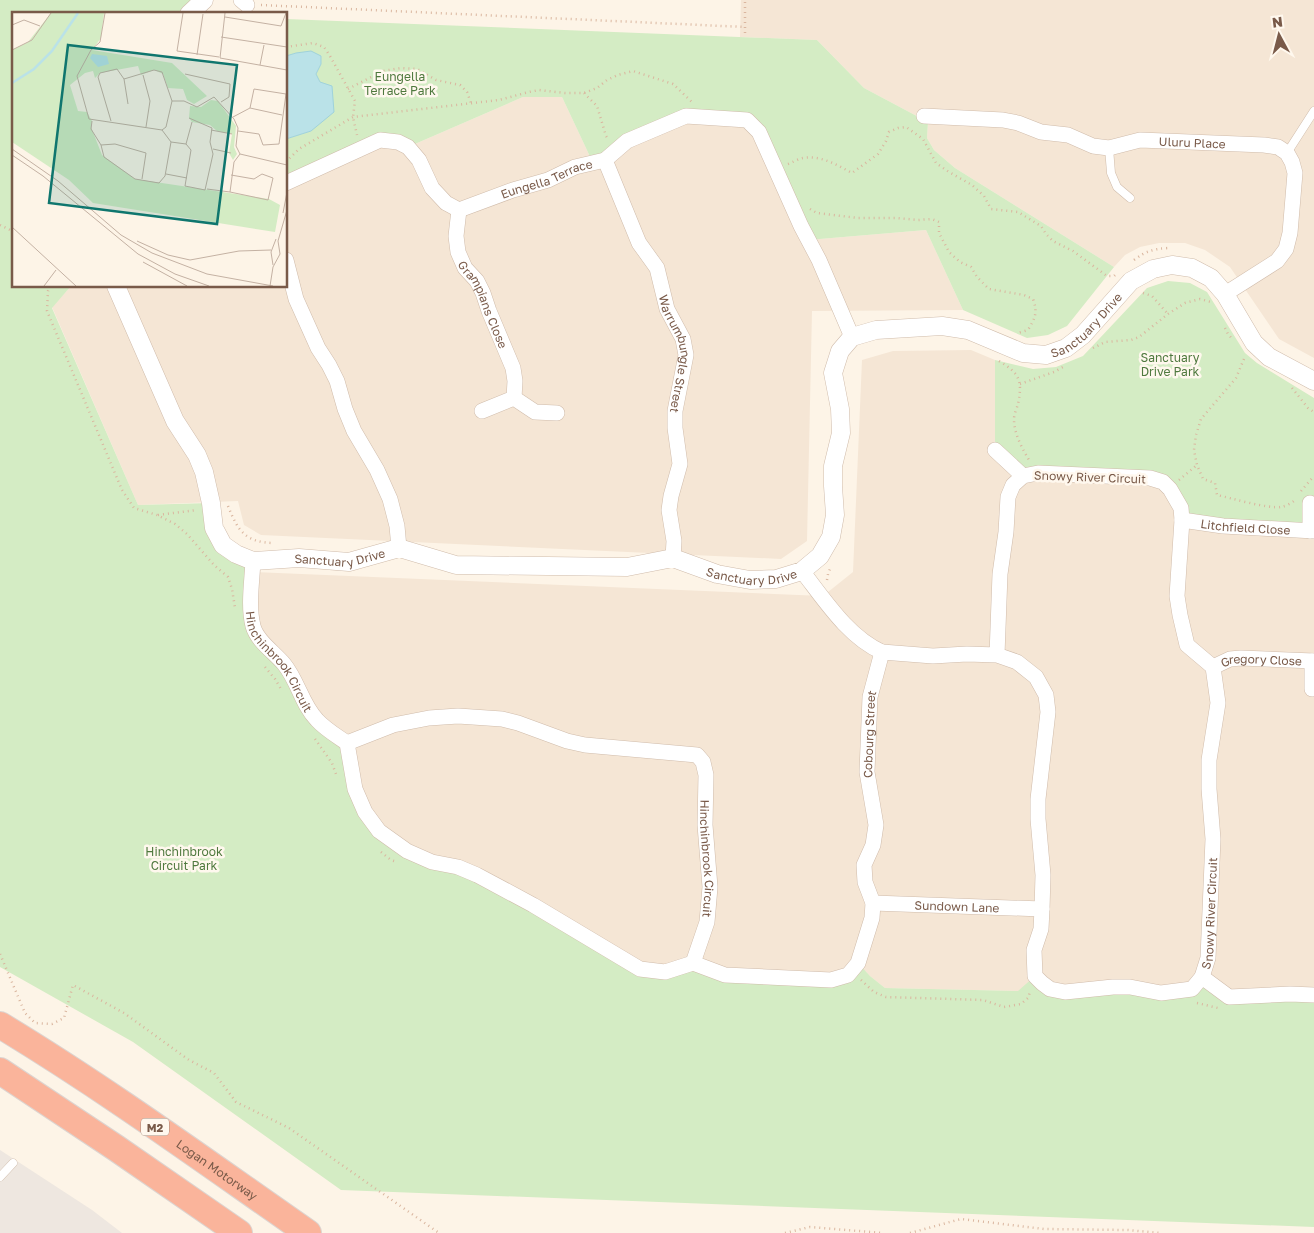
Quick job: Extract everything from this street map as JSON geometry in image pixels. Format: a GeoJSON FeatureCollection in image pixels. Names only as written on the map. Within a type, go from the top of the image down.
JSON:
{"type":"FeatureCollection","features":[{"type":"Feature","properties":{"kind":"highway","name":"Logan Motorway"},"geometry":{"type":"LineString","coordinates":[[0,1025],[48,1054],[139,1115],[308,1233]]}},
{"type":"Feature","properties":{"kind":"highway"},"geometry":{"type":"LineString","coordinates":[[0,1071],[239,1233]]}},
{"type":"Feature","properties":{"kind":"street"},"geometry":{"type":"LineString","coordinates":[[191,12],[204,0]]}},
{"type":"Feature","properties":{"kind":"street","name":"Eungella Terrace"},"geometry":{"type":"LineString","coordinates":[[459,210],[513,190],[548,180],[575,167],[604,160],[627,141],[686,116],[747,120],[759,132],[801,226],[819,260],[852,337]]}},
{"type":"Feature","properties":{"kind":"street","name":"Uluru Place"},"geometry":{"type":"LineString","coordinates":[[924,116],[1003,120],[1018,123],[1042,132],[1068,135],[1093,146],[1109,148],[1140,140],[1264,145],[1278,147],[1287,153]]}},
{"type":"Feature","properties":{"kind":"street"},"geometry":{"type":"LineString","coordinates":[[288,183],[380,140],[398,142],[408,147],[419,160],[432,188],[446,203],[459,210]]}},
{"type":"Feature","properties":{"kind":"street"},"geometry":{"type":"LineString","coordinates":[[1220,300],[1277,261],[1286,249],[1290,233],[1295,173],[1287,153]]}},
{"type":"Feature","properties":{"kind":"street","name":"Warrumbungle Street"},"geometry":{"type":"LineString","coordinates":[[604,160],[639,243],[657,268],[667,310],[683,339],[686,355],[675,411],[675,428],[680,464],[670,503],[674,558]]}},
{"type":"Feature","properties":{"kind":"street","name":"Grampians Close"},"geometry":{"type":"LineString","coordinates":[[459,210],[456,236],[458,252],[465,268],[477,281],[484,293],[489,311],[513,368],[515,382],[514,398]]}},
{"type":"Feature","properties":{"kind":"street","name":"Sanctuary Drive"},"geometry":{"type":"LineString","coordinates":[[117,288],[175,421],[197,455],[204,472],[211,503],[219,504],[214,528],[223,545],[236,554],[253,561],[299,558],[349,562],[399,548],[456,565],[627,567],[674,558],[717,574],[750,580],[776,579],[802,570],[820,556],[831,537],[835,515],[833,466],[840,433],[840,409],[833,373],[840,351],[852,337],[876,330],[942,326],[968,330],[999,352],[1046,355],[1066,348],[1084,335],[1132,281],[1153,268],[1172,265],[1192,268],[1211,278],[1220,300],[1254,343],[1269,357],[1314,381]]}},
{"type":"Feature","properties":{"kind":"street"},"geometry":{"type":"LineString","coordinates":[[288,268],[296,299],[318,348],[337,381],[354,431],[377,470],[390,499],[397,526],[399,548]]}},
{"type":"Feature","properties":{"kind":"street"},"geometry":{"type":"LineString","coordinates":[[482,411],[514,398],[535,412],[557,413]]}},
{"type":"Feature","properties":{"kind":"street","name":"Snowy River Circuit"},"geometry":{"type":"LineString","coordinates":[[995,450],[1031,475]]}},
{"type":"Feature","properties":{"kind":"street","name":"Snowy River Circuit"},"geometry":{"type":"LineString","coordinates":[[997,655],[1000,574],[1006,532],[1008,497],[1013,485],[1031,475],[1150,478],[1163,482],[1170,489]]}},
{"type":"Feature","properties":{"kind":"street"},"geometry":{"type":"LineString","coordinates":[[1170,489],[1181,508],[1182,520],[1177,596],[1187,645],[1213,667]]}},
{"type":"Feature","properties":{"kind":"street","name":"Litchfield Close"},"geometry":{"type":"LineString","coordinates":[[1182,520],[1223,526],[1312,531],[1310,503]]}},
{"type":"Feature","properties":{"kind":"street","name":"Hinchinbrook Circuit"},"geometry":{"type":"LineString","coordinates":[[253,561],[251,610],[254,628],[263,643],[284,664],[308,709],[317,721],[347,743],[393,726],[429,718],[458,716],[502,719],[567,741],[585,745],[698,755],[706,775],[705,825],[710,886],[706,922],[693,963]]}},
{"type":"Feature","properties":{"kind":"street"},"geometry":{"type":"LineString","coordinates":[[802,570],[833,610],[860,638],[882,652]]}},
{"type":"Feature","properties":{"kind":"street","name":"Snowy River Circuit"},"geometry":{"type":"LineString","coordinates":[[882,652],[933,656],[997,655],[1017,662],[1036,677],[1046,695],[1048,712],[1038,799],[1042,909],[1041,929],[1034,950],[1035,976],[1050,988],[1065,992],[1130,987],[1161,993],[1192,989],[1202,978],[1208,958],[1213,839],[1209,760],[1218,703],[1213,667]]}},
{"type":"Feature","properties":{"kind":"street","name":"Cobourg Street"},"geometry":{"type":"LineString","coordinates":[[693,963],[725,975],[831,980],[848,975],[858,964],[872,918],[873,903],[865,882],[864,865],[872,845],[876,825],[867,772],[870,697],[882,652]]}},
{"type":"Feature","properties":{"kind":"street","name":"Gregory Close"},"geometry":{"type":"LineString","coordinates":[[1213,667],[1230,659],[1240,658],[1313,661],[1312,689]]}},
{"type":"Feature","properties":{"kind":"street"},"geometry":{"type":"LineString","coordinates":[[347,743],[355,789],[365,812],[379,831],[407,850],[432,862],[458,867],[477,875],[533,905],[640,969],[665,972],[693,963]]}},
{"type":"Feature","properties":{"kind":"street","name":"Sundown Lane"},"geometry":{"type":"LineString","coordinates":[[873,903],[1042,909]]}},
{"type":"Feature","properties":{"kind":"street"},"geometry":{"type":"LineString","coordinates":[[1202,978],[1229,997],[1290,994],[1314,995]]}},
{"type":"Feature","properties":{"kind":"lane"},"geometry":{"type":"LineString","coordinates":[[1287,153],[1314,111]]}},
{"type":"Feature","properties":{"kind":"lane"},"geometry":{"type":"LineString","coordinates":[[1109,148],[1111,174],[1117,186],[1130,198]]}},
{"type":"Feature","properties":{"kind":"lane"},"geometry":{"type":"LineString","coordinates":[[0,1177],[13,1163]]}},
{"type":"Feature","properties":{"kind":"path"},"geometry":{"type":"LineString","coordinates":[[744,33],[745,0]]}},
{"type":"Feature","properties":{"kind":"path"},"geometry":{"type":"LineString","coordinates":[[244,2],[745,27]]}},
{"type":"Feature","properties":{"kind":"path"},"geometry":{"type":"LineString","coordinates":[[288,47],[313,43],[324,47],[355,101],[352,117],[360,149]]}},
{"type":"Feature","properties":{"kind":"path"},"geometry":{"type":"LineString","coordinates":[[348,89],[383,71],[402,68],[417,69],[436,80],[460,85],[467,92],[471,103]]}},
{"type":"Feature","properties":{"kind":"path"},"geometry":{"type":"LineString","coordinates":[[288,160],[299,149],[352,117],[499,100],[540,90],[584,93],[597,88],[607,80],[618,75],[633,71],[673,84],[693,102]]}},
{"type":"Feature","properties":{"kind":"path"},"geometry":{"type":"LineString","coordinates":[[584,93],[597,106],[606,136],[617,150]]}},
{"type":"Feature","properties":{"kind":"path"},"geometry":{"type":"LineString","coordinates":[[784,165],[804,158],[817,158],[831,162],[852,173],[878,154],[889,132],[906,127],[923,139],[936,163],[972,185],[984,196],[991,209],[1018,212],[1040,226],[1053,241],[1073,251],[1107,276],[1114,276]]}},
{"type":"Feature","properties":{"kind":"path"},"geometry":{"type":"LineString","coordinates":[[806,207],[817,213],[858,218],[932,219],[939,222],[939,233],[949,252],[960,262],[971,267],[977,277],[989,289],[1024,295],[1033,299],[1036,308],[1034,320],[1028,330],[1019,333],[1010,332],[999,352],[1017,376],[1020,384],[1014,419],[1018,440],[1032,466],[1031,475]]}},
{"type":"Feature","properties":{"kind":"path"},"geometry":{"type":"LineString","coordinates":[[0,225],[12,231]]}},
{"type":"Feature","properties":{"kind":"path"},"geometry":{"type":"LineString","coordinates":[[1108,283],[1121,270],[1143,293],[1152,296],[1168,314]]}},
{"type":"Feature","properties":{"kind":"path"},"geometry":{"type":"LineString","coordinates":[[50,288],[47,311],[122,490],[134,508],[175,524],[187,534],[228,578],[235,608]]}},
{"type":"Feature","properties":{"kind":"path"},"geometry":{"type":"LineString","coordinates":[[1139,337],[1185,303],[1200,299],[1210,302],[1220,300]]}},
{"type":"Feature","properties":{"kind":"path"},"geometry":{"type":"LineString","coordinates":[[1225,326],[1233,341]]}},
{"type":"Feature","properties":{"kind":"path"},"geometry":{"type":"LineString","coordinates":[[1241,353],[1244,359],[1236,378],[1201,419],[1196,435],[1194,450],[1197,465],[1203,479],[1215,483],[1217,495],[1280,507],[1294,502],[1314,476]]}},
{"type":"Feature","properties":{"kind":"path"},"geometry":{"type":"LineString","coordinates":[[1291,387],[1308,408],[1314,412]]}},
{"type":"Feature","properties":{"kind":"path"},"geometry":{"type":"LineString","coordinates":[[1170,489],[1197,465]]}},
{"type":"Feature","properties":{"kind":"path"},"geometry":{"type":"LineString","coordinates":[[157,516],[219,504],[239,529],[249,538],[260,542],[276,542]]}},
{"type":"Feature","properties":{"kind":"path"},"geometry":{"type":"LineString","coordinates":[[818,590],[827,582],[832,566]]}},
{"type":"Feature","properties":{"kind":"path"},"geometry":{"type":"LineString","coordinates":[[264,666],[284,694]]}},
{"type":"Feature","properties":{"kind":"path"},"geometry":{"type":"LineString","coordinates":[[312,736],[332,763],[338,779]]}},
{"type":"Feature","properties":{"kind":"path"},"geometry":{"type":"LineString","coordinates":[[376,847],[390,860],[404,864]]}},
{"type":"Feature","properties":{"kind":"path"},"geometry":{"type":"LineString","coordinates":[[0,954],[25,1012],[35,1023],[52,1024],[64,1018],[74,985],[124,1013],[189,1060],[214,1073],[236,1102],[289,1128],[439,1233]]}},
{"type":"Feature","properties":{"kind":"path"},"geometry":{"type":"LineString","coordinates":[[854,982],[861,980],[874,992],[886,997],[983,1000],[1004,1007],[1020,1004],[1028,998],[1030,992],[1037,995]]}},
{"type":"Feature","properties":{"kind":"path"},"geometry":{"type":"LineString","coordinates":[[1192,1002],[1224,1008]]}},
{"type":"Feature","properties":{"kind":"path"},"geometry":{"type":"LineString","coordinates":[[910,1233],[961,1219],[1044,1229],[1128,1230],[1160,1233]]}},
{"type":"Feature","properties":{"kind":"path"},"geometry":{"type":"LineString","coordinates":[[785,1233],[810,1227],[883,1233]]}},
{"type":"Feature","properties":{"kind":"shaded area"},"geometry":{"type":"Polygon","coordinates":[[[741,0],[1314,0],[1314,358],[1279,339],[1230,267],[1205,250],[1185,243],[1159,243],[1140,247],[1125,255],[1114,267],[955,168],[934,150],[927,138],[928,122],[864,88],[817,40],[740,37],[741,0]]]}},
{"type":"Feature","properties":{"kind":"shaded area"},"geometry":{"type":"Polygon","coordinates":[[[523,97],[562,97],[593,163],[686,116],[747,120],[808,240],[926,230],[963,310],[812,311],[807,541],[781,559],[261,535],[244,525],[238,501],[138,505],[52,307],[69,288],[288,288],[288,182],[380,140],[408,147],[523,97]]]}},
{"type":"Feature","properties":{"kind":"shaded area"},"geometry":{"type":"Polygon","coordinates":[[[971,350],[995,360],[995,450],[1150,478],[1314,531],[1314,995],[1192,989],[1018,991],[885,988],[858,964],[848,975],[640,969],[379,831],[317,721],[253,628],[253,572],[823,596],[853,572],[862,360],[893,351],[971,350]]]}},
{"type":"Feature","properties":{"kind":"shaded area"},"geometry":{"type":"Polygon","coordinates":[[[0,1150],[92,1210],[122,1233],[0,1233],[0,1150]]]}},
{"type":"Feature","properties":{"kind":"green space","name":"Hinchinbrook Circuit Park"},"geometry":{"type":"Polygon","coordinates":[[[0,0],[204,0],[191,12],[12,12],[12,288],[69,288],[52,308],[138,505],[211,503],[214,528],[253,561],[251,610],[309,709],[347,743],[355,789],[379,831],[458,867],[640,969],[708,969],[831,980],[858,963],[885,988],[1018,991],[1035,976],[1042,983],[1161,993],[1202,977],[1229,997],[1314,995],[1314,1227],[341,1190],[133,1042],[0,967],[0,0]]]}},
{"type":"Feature","properties":{"kind":"green space","name":"Eungella Terrace Park"},"geometry":{"type":"Polygon","coordinates":[[[288,19],[817,40],[864,88],[928,122],[927,138],[934,150],[955,168],[1114,267],[1067,326],[1048,335],[1027,338],[963,310],[926,230],[808,240],[747,120],[686,116],[593,163],[562,97],[523,97],[408,147],[380,140],[288,182],[288,138],[311,131],[320,82],[316,74],[321,64],[296,53],[288,55],[288,19]]]}},
{"type":"Feature","properties":{"kind":"green space","name":"Sanctuary Drive Park"},"geometry":{"type":"Polygon","coordinates":[[[1168,281],[1190,283],[1207,292],[1245,353],[1257,363],[1314,398],[1314,531],[1182,520],[1163,482],[1023,476],[995,450],[995,360],[1033,369],[1056,367],[1083,356],[1147,288],[1168,281]]]}},
{"type":"Feature","properties":{"kind":"water"},"geometry":{"type":"Polygon","coordinates":[[[311,51],[321,56],[321,64],[316,74],[320,82],[332,86],[334,112],[311,131],[288,138],[288,55],[311,51]]]}}]}
